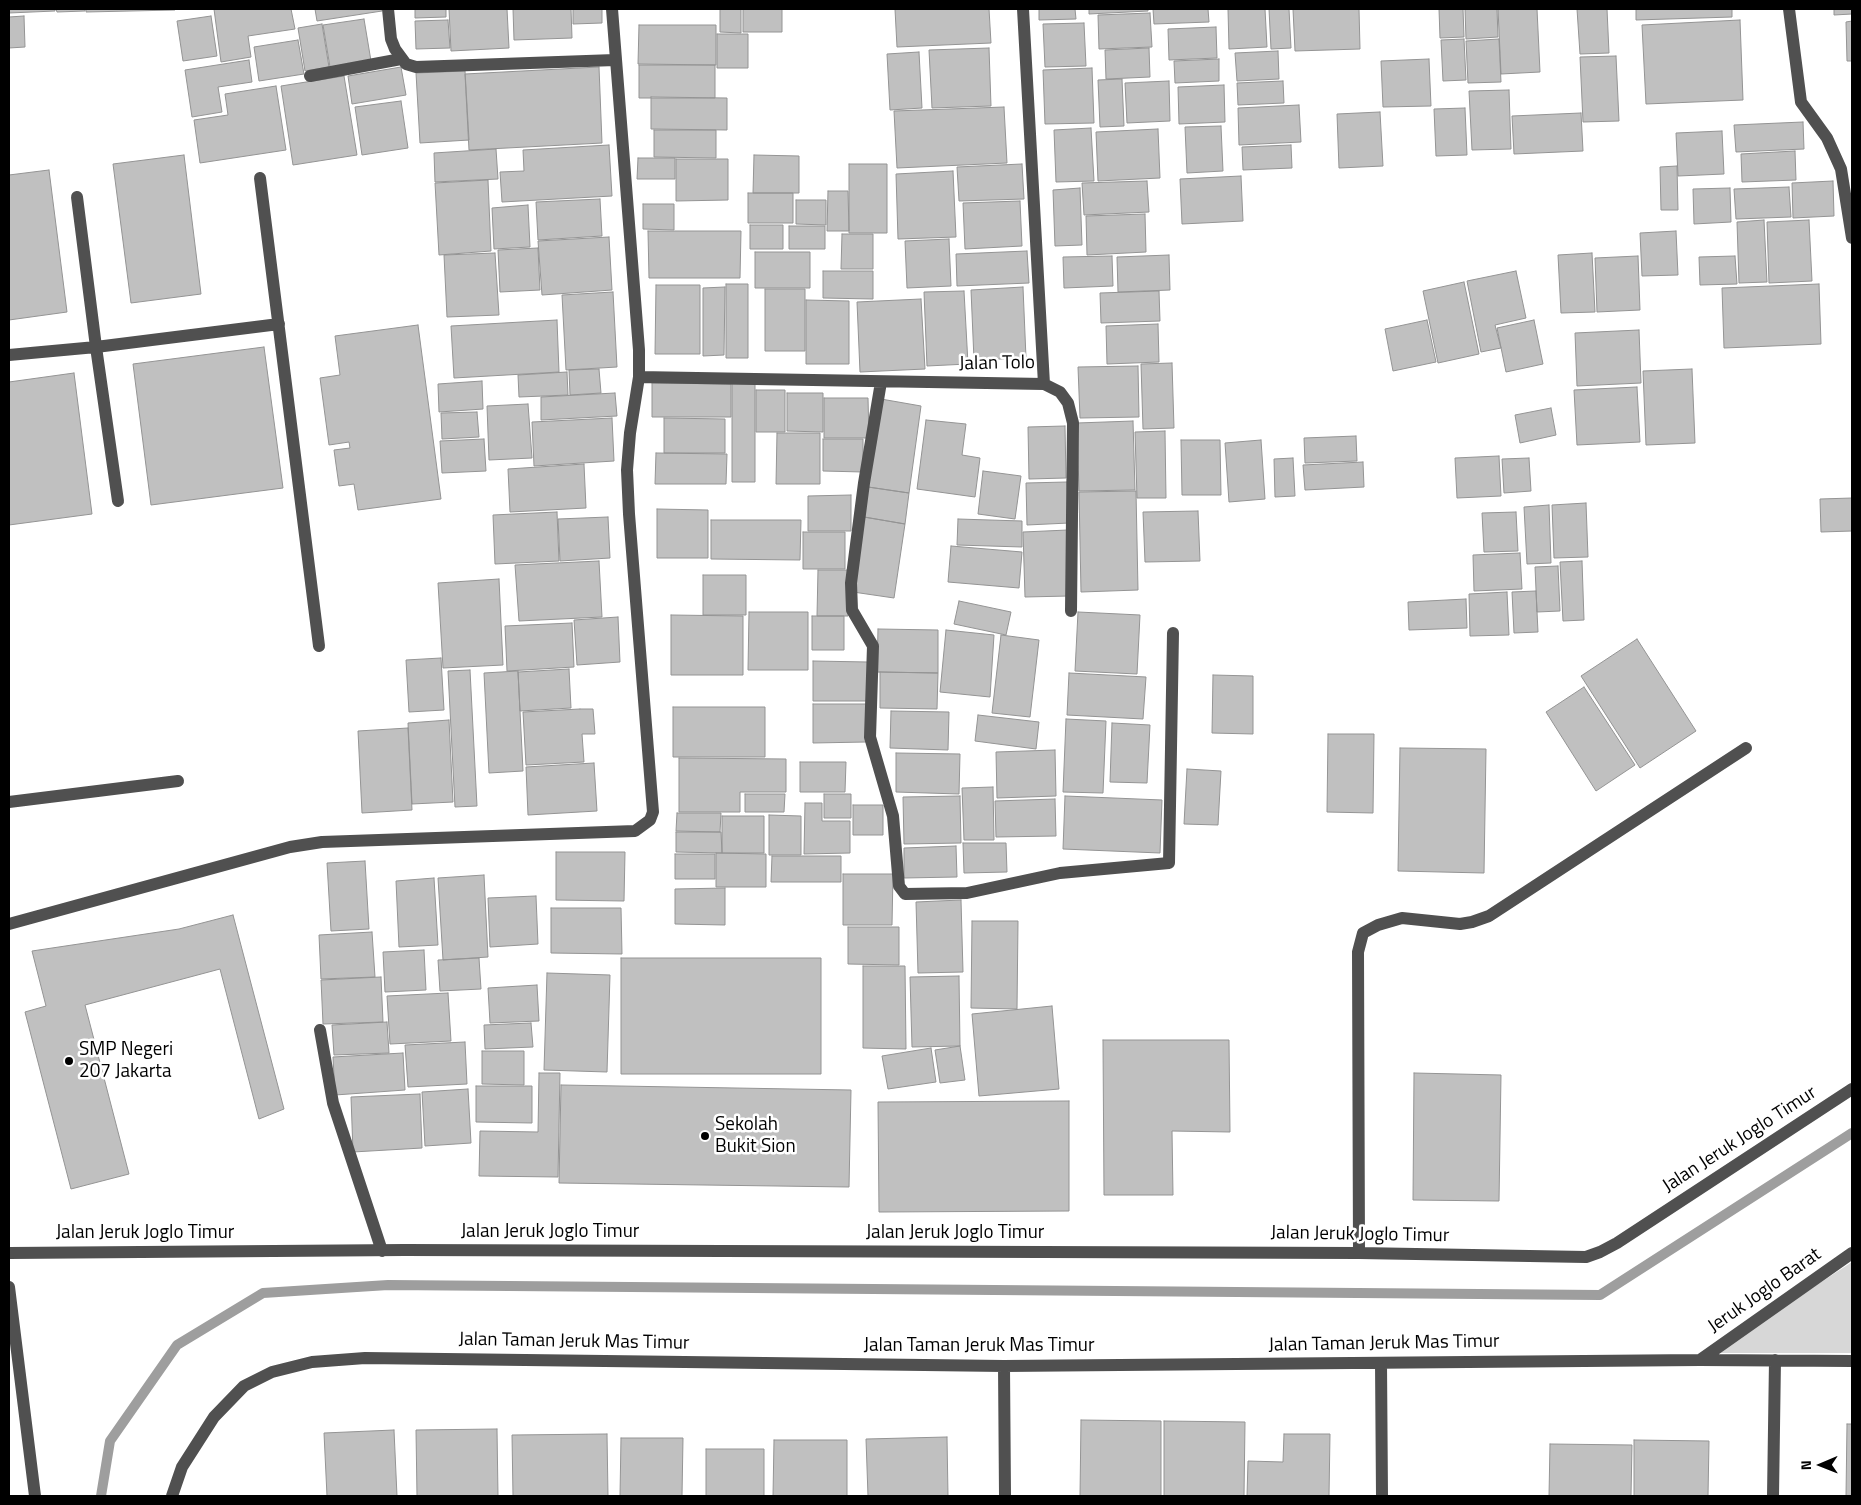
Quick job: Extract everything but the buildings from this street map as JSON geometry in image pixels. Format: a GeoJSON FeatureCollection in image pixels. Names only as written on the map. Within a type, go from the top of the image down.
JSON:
{"type":"FeatureCollection","features":[{"type":"Feature","properties":{"kind":"street"},"geometry":{"type":"LineString","coordinates":[[388,9],[391,39],[400,58],[406,64],[416,67],[615,60]]}},
{"type":"Feature","properties":{"kind":"street"},"geometry":{"type":"LineString","coordinates":[[9,924],[273,850],[314,843],[635,831],[650,820],[653,812],[627,470],[638,377],[639,350],[612,9]]}},
{"type":"Feature","properties":{"kind":"street","name":"Jalan Tolo"},"geometry":{"type":"LineString","coordinates":[[638,377],[1044,384],[1023,9]]}},
{"type":"Feature","properties":{"kind":"street"},"geometry":{"type":"LineString","coordinates":[[1789,9],[1801,102],[1826,138],[1840,169],[1852,238]]}},
{"type":"Feature","properties":{"kind":"street"},"geometry":{"type":"LineString","coordinates":[[310,76],[400,58]]}},
{"type":"Feature","properties":{"kind":"street"},"geometry":{"type":"LineString","coordinates":[[260,178],[319,646]]}},
{"type":"Feature","properties":{"kind":"street"},"geometry":{"type":"LineString","coordinates":[[77,197],[118,501]]}},
{"type":"Feature","properties":{"kind":"street"},"geometry":{"type":"LineString","coordinates":[[9,355],[96,347],[279,324]]}},
{"type":"Feature","properties":{"kind":"street"},"geometry":{"type":"LineString","coordinates":[[881,382],[864,483],[851,583],[852,610],[873,646],[870,737],[893,816],[899,886],[905,894],[967,893],[1060,873],[1169,862],[1173,633]]}},
{"type":"Feature","properties":{"kind":"street"},"geometry":{"type":"LineString","coordinates":[[1044,384],[1060,392],[1068,403],[1073,423],[1071,610]]}},
{"type":"Feature","properties":{"kind":"street"},"geometry":{"type":"LineString","coordinates":[[1359,1253],[1358,952],[1363,933],[1378,924],[1402,918],[1460,924],[1489,916],[1746,748]]}},
{"type":"Feature","properties":{"kind":"street"},"geometry":{"type":"LineString","coordinates":[[9,802],[178,781]]}},
{"type":"Feature","properties":{"kind":"street"},"geometry":{"type":"LineString","coordinates":[[320,1030],[333,1103],[382,1251]]}},
{"type":"Feature","properties":{"kind":"street","name":"Jalan Jeruk Joglo Timur"},"geometry":{"type":"LineString","coordinates":[[9,1253],[382,1251],[1359,1253],[1586,1257],[1617,1243],[1852,1089]]}},
{"type":"Feature","properties":{"kind":"street","name":"Jeruk Joglo Barat"},"geometry":{"type":"LineString","coordinates":[[1700,1360],[1852,1253]]}},
{"type":"Feature","properties":{"kind":"street"},"geometry":{"type":"LineString","coordinates":[[9,1287],[35,1496]]}},
{"type":"Feature","properties":{"kind":"street","name":"Jalan Taman Jeruk Mas Timur"},"geometry":{"type":"LineString","coordinates":[[172,1496],[187,1458],[214,1417],[244,1386],[272,1372],[312,1362],[365,1358],[1004,1366],[1700,1360],[1852,1361]]}},
{"type":"Feature","properties":{"kind":"street"},"geometry":{"type":"LineString","coordinates":[[1772,1496],[1775,1360]]}},
{"type":"Feature","properties":{"kind":"street"},"geometry":{"type":"LineString","coordinates":[[1381,1363],[1382,1496]]}},
{"type":"Feature","properties":{"kind":"street"},"geometry":{"type":"LineString","coordinates":[[1004,1366],[1005,1496]]}},
{"type":"Feature","properties":{"kind":"shaded area"},"geometry":{"type":"Polygon","coordinates":[[[1852,1262],[1852,1353],[1712,1353],[1852,1262]]]}},
{"type":"Feature","properties":{"kind":"waterway"},"geometry":{"type":"LineString","coordinates":[[101,1496],[110,1441],[177,1345],[263,1293],[388,1285],[1600,1295],[1852,1133]]}},
{"type":"Feature","properties":{"kind":"place","name":"SMP Negeri 207 Jakarta"},"geometry":{"type":"Point","coordinates":[69,1061]}},
{"type":"Feature","properties":{"kind":"place","name":"Sekolah Bukit Sion"},"geometry":{"type":"Point","coordinates":[705,1136]}}]}
